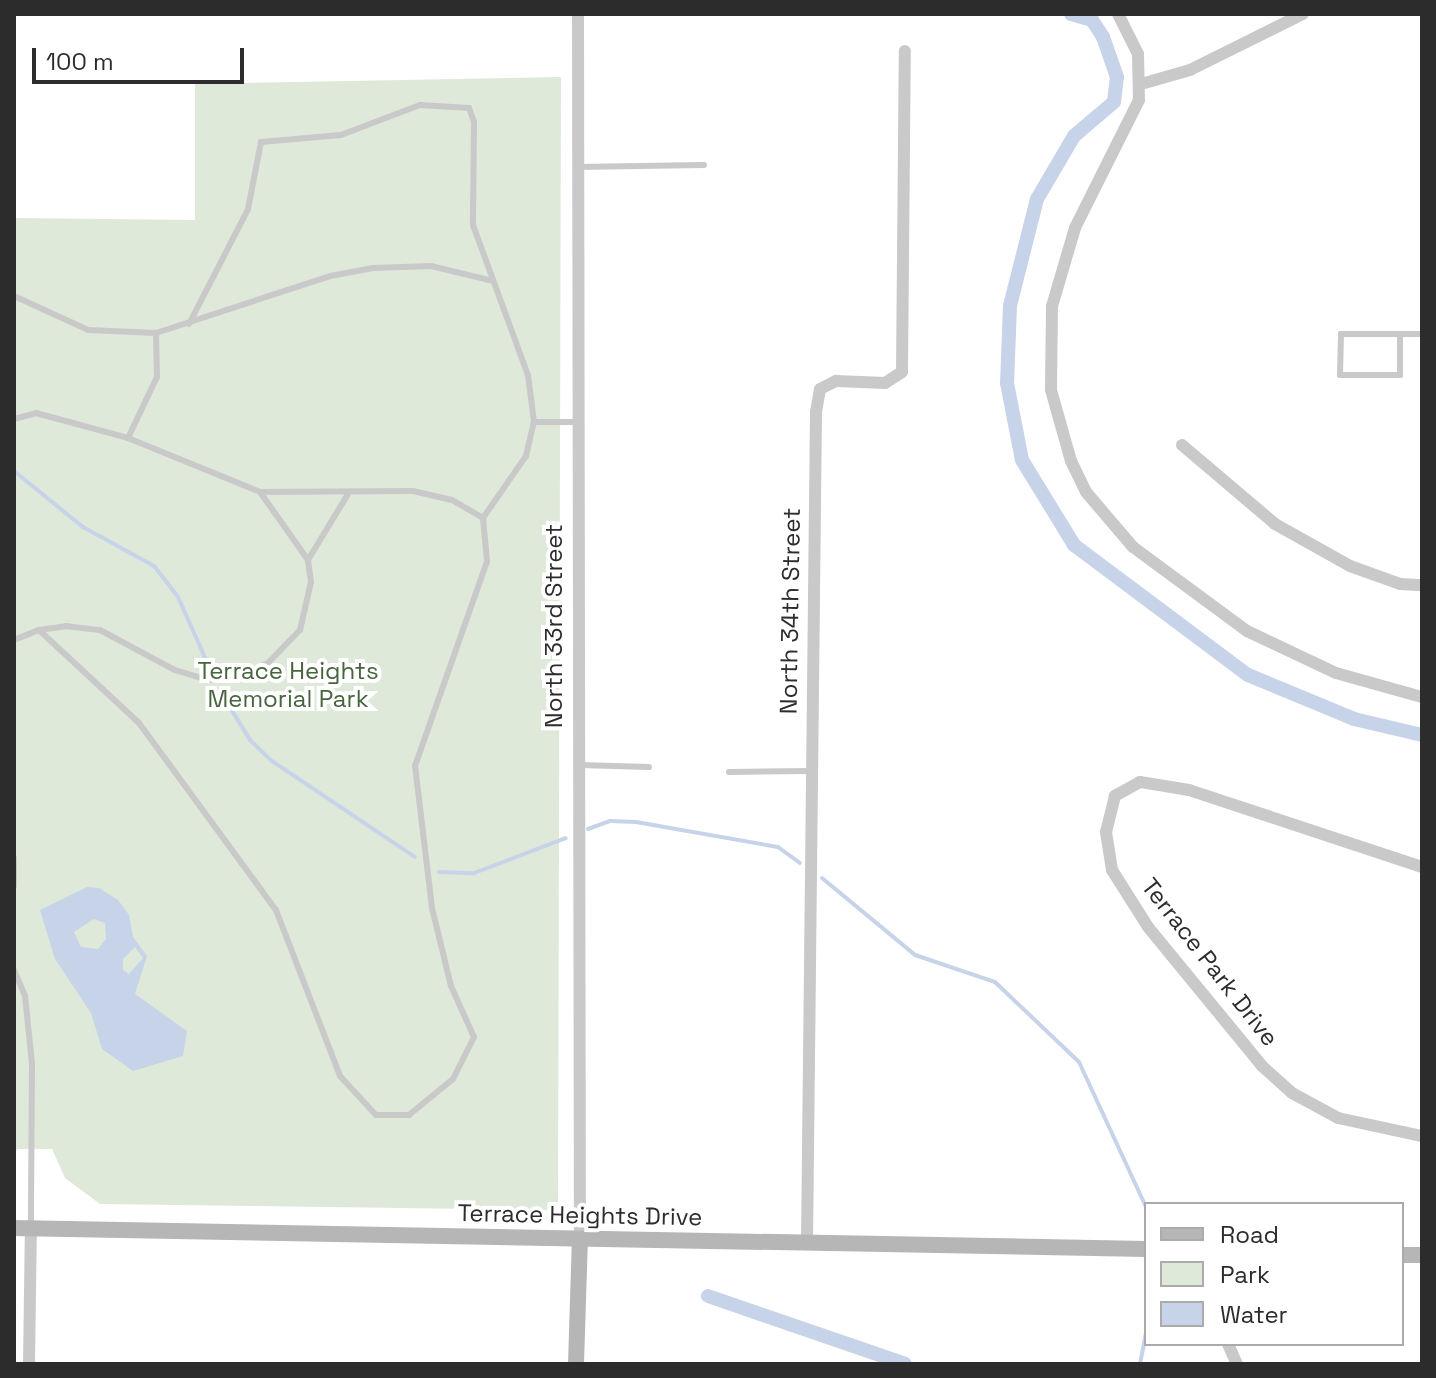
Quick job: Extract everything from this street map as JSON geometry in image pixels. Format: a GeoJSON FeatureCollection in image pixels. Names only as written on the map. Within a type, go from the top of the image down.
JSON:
{"type":"FeatureCollection","features":[{"type":"Feature","properties":{"kind":"main road","name":"Terrace Heights Drive"},"geometry":{"type":"LineString","coordinates":[[22,1228],[1144,1249]]}},
{"type":"Feature","properties":{"kind":"main road"},"geometry":{"type":"LineString","coordinates":[[576,1364],[580,1239]]}},
{"type":"Feature","properties":{"kind":"street","name":"North 33rd Street"},"geometry":{"type":"LineString","coordinates":[[578,14],[575,422],[580,1239]]}},
{"type":"Feature","properties":{"kind":"street"},"geometry":{"type":"LineString","coordinates":[[1118,14],[1138,54],[1141,84],[1135,117],[1075,228],[1052,306],[1051,390],[1071,461],[1086,492],[1133,547],[1247,631],[1336,673],[1422,697]]}},
{"type":"Feature","properties":{"kind":"street"},"geometry":{"type":"LineString","coordinates":[[1141,84],[1190,70],[1303,14]]}},
{"type":"Feature","properties":{"kind":"street","name":"North 34th Street"},"geometry":{"type":"LineString","coordinates":[[807,1243],[809,771],[816,412],[820,389],[836,381],[885,383],[902,372],[905,51]]}},
{"type":"Feature","properties":{"kind":"street"},"geometry":{"type":"LineString","coordinates":[[1182,445],[1275,524],[1350,566],[1400,584],[1422,585]]}},
{"type":"Feature","properties":{"kind":"street","name":"Terrace Park Drive"},"geometry":{"type":"LineString","coordinates":[[1422,867],[1189,790],[1140,782],[1115,796],[1106,832],[1112,870],[1148,927],[1262,1066],[1292,1093],[1338,1118],[1422,1136]]}},
{"type":"Feature","properties":{"kind":"street"},"geometry":{"type":"LineString","coordinates":[[22,1228],[29,1364]]}},
{"type":"Feature","properties":{"kind":"lane"},"geometry":{"type":"LineString","coordinates":[[39,630],[139,723],[232,843],[276,910],[340,1076],[376,1115],[409,1115],[453,1079],[474,1037],[451,986],[432,908],[415,766],[487,561],[483,518],[526,456],[534,422],[528,375],[489,280],[473,225],[474,122],[469,108],[420,105],[341,135],[261,142],[248,209],[189,324]]}},
{"type":"Feature","properties":{"kind":"lane"},"geometry":{"type":"LineString","coordinates":[[576,167],[704,165]]}},
{"type":"Feature","properties":{"kind":"lane"},"geometry":{"type":"LineString","coordinates":[[14,296],[88,330],[156,333],[330,276],[373,268],[431,266],[489,280]]}},
{"type":"Feature","properties":{"kind":"lane"},"geometry":{"type":"LineString","coordinates":[[128,438],[157,377],[156,333]]}},
{"type":"Feature","properties":{"kind":"lane"},"geometry":{"type":"LineString","coordinates":[[1400,334],[1400,375],[1340,375],[1341,334],[1400,334],[1422,334]]}},
{"type":"Feature","properties":{"kind":"lane"},"geometry":{"type":"LineString","coordinates":[[14,419],[36,413],[128,438],[260,492],[348,494],[413,491],[452,500],[483,518]]}},
{"type":"Feature","properties":{"kind":"lane"},"geometry":{"type":"LineString","coordinates":[[534,422],[575,422]]}},
{"type":"Feature","properties":{"kind":"lane"},"geometry":{"type":"LineString","coordinates":[[14,640],[39,630],[66,626],[100,630],[191,677],[234,678],[268,663],[300,630],[311,598],[308,560],[260,492]]}},
{"type":"Feature","properties":{"kind":"lane"},"geometry":{"type":"LineString","coordinates":[[308,560],[348,494]]}},
{"type":"Feature","properties":{"kind":"lane"},"geometry":{"type":"LineString","coordinates":[[577,765],[649,767]]}},
{"type":"Feature","properties":{"kind":"lane"},"geometry":{"type":"LineString","coordinates":[[729,772],[809,771]]}},
{"type":"Feature","properties":{"kind":"lane"},"geometry":{"type":"LineString","coordinates":[[14,858],[14,886]]}},
{"type":"Feature","properties":{"kind":"lane"},"geometry":{"type":"LineString","coordinates":[[14,973],[25,996],[32,1064],[22,1228]]}},
{"type":"Feature","properties":{"kind":"green space","name":"Terrace Heights Memorial Park"},"geometry":{"type":"Polygon","coordinates":[[[561,77],[558,1205],[547,1210],[100,1204],[65,1178],[52,1149],[17,1149],[14,1155],[14,218],[195,220],[195,84],[561,77]]]}},
{"type":"Feature","properties":{"kind":"water"},"geometry":{"type":"Polygon","coordinates":[[[87,887],[99,888],[118,900],[129,915],[133,937],[147,956],[135,994],[187,1031],[183,1056],[133,1071],[102,1049],[91,1013],[55,959],[40,910],[87,887]],[[94,919],[74,932],[81,947],[98,949],[106,939],[105,923],[94,919]],[[135,947],[123,959],[123,970],[129,974],[143,958],[135,947]]]}},
{"type":"Feature","properties":{"kind":"waterway"},"geometry":{"type":"LineString","coordinates":[[1071,14],[1092,20],[1103,37],[1117,77],[1114,102],[1074,136],[1037,199],[1010,306],[1007,383],[1022,460],[1074,545],[1248,675],[1354,719],[1422,735]]}},
{"type":"Feature","properties":{"kind":"waterway"},"geometry":{"type":"LineString","coordinates":[[14,471],[83,527],[154,566],[178,597],[210,669]]}},
{"type":"Feature","properties":{"kind":"waterway"},"geometry":{"type":"LineString","coordinates":[[220,691],[250,740],[272,761],[415,857]]}},
{"type":"Feature","properties":{"kind":"waterway"},"geometry":{"type":"LineString","coordinates":[[588,829],[610,821],[636,822],[778,847],[800,863]]}},
{"type":"Feature","properties":{"kind":"waterway"},"geometry":{"type":"LineString","coordinates":[[439,872],[474,873],[566,838]]}},
{"type":"Feature","properties":{"kind":"waterway"},"geometry":{"type":"LineString","coordinates":[[822,878],[915,955],[995,982],[1079,1062],[1144,1203]]}},
{"type":"Feature","properties":{"kind":"waterway"},"geometry":{"type":"LineString","coordinates":[[708,1296],[905,1364]]}},
{"type":"Feature","properties":{"kind":"waterway"},"geometry":{"type":"LineString","coordinates":[[1140,1364],[1144,1343]]}}]}
